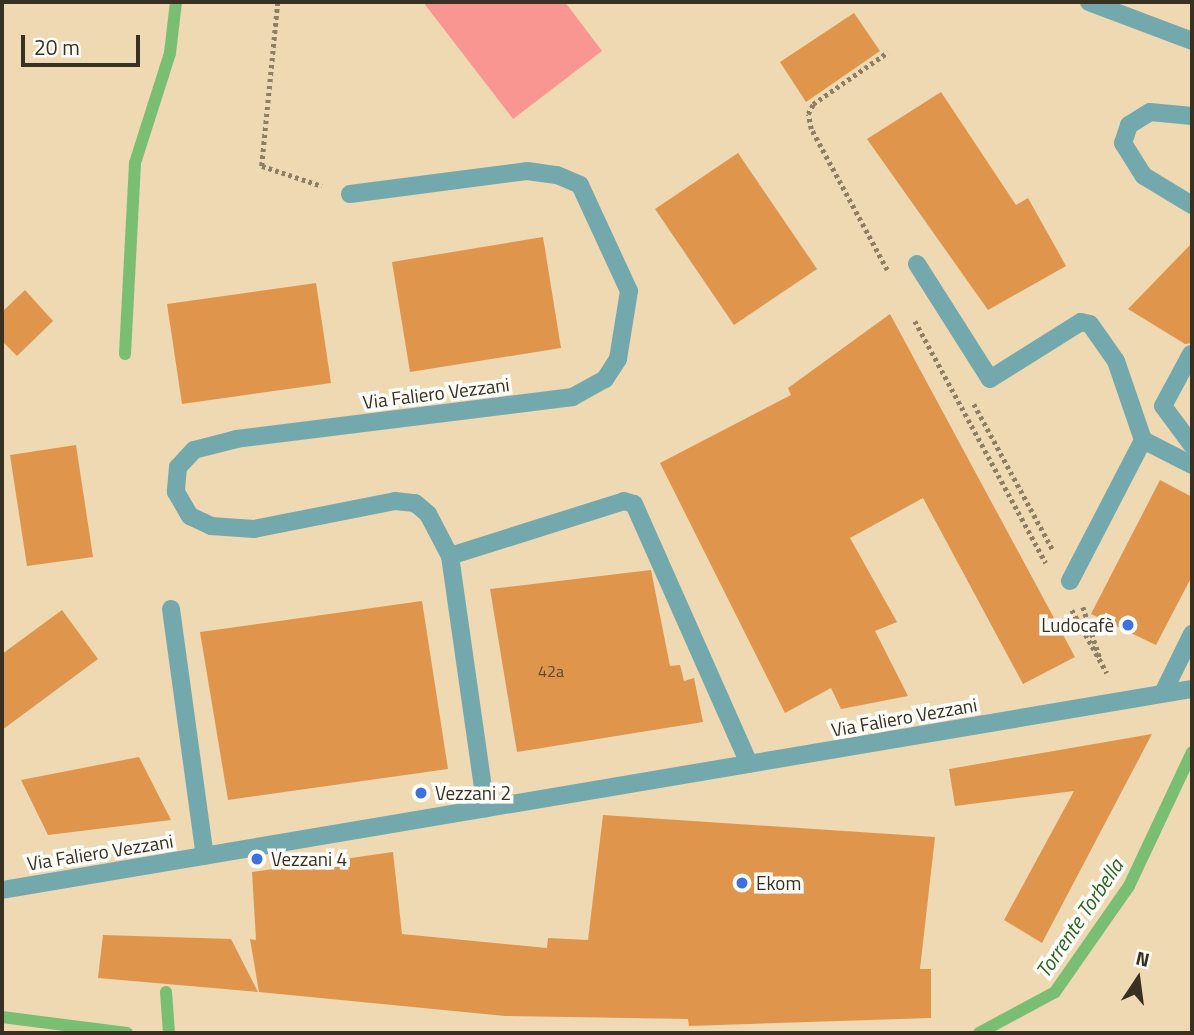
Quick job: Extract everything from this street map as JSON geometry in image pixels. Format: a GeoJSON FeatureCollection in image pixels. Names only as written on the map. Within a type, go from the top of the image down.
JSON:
{"type":"FeatureCollection","features":[{"type":"Feature","properties":{"kind":"street"},"geometry":{"type":"LineString","coordinates":[[1089,2],[1192,41]]}},
{"type":"Feature","properties":{"kind":"street"},"geometry":{"type":"LineString","coordinates":[[1192,116],[1150,112],[1129,125],[1123,143],[1144,176],[1192,205]]}},
{"type":"Feature","properties":{"kind":"street","name":"Via Faliero Vezzani"},"geometry":{"type":"LineString","coordinates":[[350,194],[527,171],[580,185],[629,291],[618,359],[605,379],[573,397],[216,443],[194,450],[178,467],[176,492],[190,516],[243,529],[373,504],[415,503],[450,556],[486,808]]}},
{"type":"Feature","properties":{"kind":"street"},"geometry":{"type":"LineString","coordinates":[[917,264],[990,379],[1081,322],[1090,324],[1115,361],[1143,440],[1192,464]]}},
{"type":"Feature","properties":{"kind":"street"},"geometry":{"type":"LineString","coordinates":[[1191,354],[1163,406],[1192,445]]}},
{"type":"Feature","properties":{"kind":"street"},"geometry":{"type":"LineString","coordinates":[[1070,581],[1143,440]]}},
{"type":"Feature","properties":{"kind":"street"},"geometry":{"type":"LineString","coordinates":[[450,556],[624,501],[634,504],[749,764]]}},
{"type":"Feature","properties":{"kind":"street"},"geometry":{"type":"LineString","coordinates":[[171,609],[205,856]]}},
{"type":"Feature","properties":{"kind":"street"},"geometry":{"type":"LineString","coordinates":[[1163,693],[1192,634]]}},
{"type":"Feature","properties":{"kind":"street","name":"Via Faliero Vezzani"},"geometry":{"type":"LineString","coordinates":[[2,890],[1188,690]]}},
{"type":"Feature","properties":{"kind":"path"},"geometry":{"type":"LineString","coordinates":[[278,2],[262,166],[350,194]]}},
{"type":"Feature","properties":{"kind":"path"},"geometry":{"type":"LineString","coordinates":[[989,431],[1096,632],[1102,666]]}},
{"type":"Feature","properties":{"kind":"shaded area"},"geometry":{"type":"Polygon","coordinates":[[[423,2],[565,2],[602,51],[513,119],[423,2]]]}},
{"type":"Feature","properties":{"kind":"building"},"geometry":{"type":"Polygon","coordinates":[[[854,13],[880,51],[806,102],[780,62],[854,13]]]}},
{"type":"Feature","properties":{"kind":"building"},"geometry":{"type":"Polygon","coordinates":[[[941,92],[1016,205],[1028,198],[1066,266],[988,310],[867,139],[941,92]]]}},
{"type":"Feature","properties":{"kind":"building"},"geometry":{"type":"Polygon","coordinates":[[[738,153],[817,269],[734,325],[655,209],[738,153]]]}},
{"type":"Feature","properties":{"kind":"building"},"geometry":{"type":"Polygon","coordinates":[[[543,237],[561,348],[410,372],[392,262],[543,237]]]}},
{"type":"Feature","properties":{"kind":"building"},"geometry":{"type":"Polygon","coordinates":[[[1192,243],[1192,343],[1185,344],[1128,309],[1192,243]]]}},
{"type":"Feature","properties":{"kind":"building"},"geometry":{"type":"Polygon","coordinates":[[[316,283],[331,383],[182,404],[167,304],[316,283]]]}},
{"type":"Feature","properties":{"kind":"building"},"geometry":{"type":"Polygon","coordinates":[[[25,290],[53,321],[17,356],[2,341],[2,312],[25,290]]]}},
{"type":"Feature","properties":{"kind":"building"},"geometry":{"type":"Polygon","coordinates":[[[890,314],[1075,657],[1023,684],[923,498],[850,538],[897,622],[875,631],[908,696],[841,709],[831,688],[785,713],[660,463],[791,395],[788,388],[890,314]]]}},
{"type":"Feature","properties":{"kind":"building"},"geometry":{"type":"Polygon","coordinates":[[[76,445],[93,557],[27,566],[10,455],[76,445]]]}},
{"type":"Feature","properties":{"kind":"building"},"geometry":{"type":"Polygon","coordinates":[[[1160,480],[1192,497],[1192,576],[1156,645],[1091,614],[1160,480]]]}},
{"type":"Feature","properties":{"kind":"building"},"geometry":{"type":"Polygon","coordinates":[[[651,570],[670,666],[680,665],[684,681],[694,678],[703,722],[517,752],[490,589],[651,570]]]}},
{"type":"Feature","properties":{"kind":"building"},"geometry":{"type":"Polygon","coordinates":[[[422,601],[448,769],[228,800],[200,632],[422,601]]]}},
{"type":"Feature","properties":{"kind":"building"},"geometry":{"type":"Polygon","coordinates":[[[62,610],[98,659],[2,730],[2,654],[62,610]]]}},
{"type":"Feature","properties":{"kind":"building"},"geometry":{"type":"Polygon","coordinates":[[[1152,734],[1042,943],[1004,920],[1074,791],[955,806],[949,769],[1152,734]]]}},
{"type":"Feature","properties":{"kind":"building"},"geometry":{"type":"Polygon","coordinates":[[[139,757],[171,820],[48,835],[21,780],[139,757]]]}},
{"type":"Feature","properties":{"kind":"building"},"geometry":{"type":"Polygon","coordinates":[[[603,815],[935,837],[920,969],[931,969],[931,1018],[689,1026],[688,1019],[505,1016],[259,992],[250,939],[256,940],[252,872],[393,852],[402,934],[547,948],[548,938],[588,940],[603,815]]]}},
{"type":"Feature","properties":{"kind":"building"},"geometry":{"type":"Polygon","coordinates":[[[103,935],[231,939],[258,992],[98,978],[103,935]]]}},
{"type":"Feature","properties":{"kind":"waterway"},"geometry":{"type":"LineString","coordinates":[[125,354],[135,163],[170,53],[176,2]]}},
{"type":"Feature","properties":{"kind":"waterway","name":"Torrente Torbella"},"geometry":{"type":"LineString","coordinates":[[979,1033],[1055,992],[1129,886],[1192,752]]}},
{"type":"Feature","properties":{"kind":"waterway"},"geometry":{"type":"LineString","coordinates":[[166,992],[169,1033]]}},
{"type":"Feature","properties":{"kind":"waterway","name":"Torrente Torbella"},"geometry":{"type":"LineString","coordinates":[[2,1017],[127,1033]]}},
{"type":"Feature","properties":{"kind":"place","name":"Ludocafè"},"geometry":{"type":"Point","coordinates":[1128,625]}},
{"type":"Feature","properties":{"kind":"place","name":"Vezzani 2"},"geometry":{"type":"Point","coordinates":[421,793]}},
{"type":"Feature","properties":{"kind":"place","name":"Vezzani 4"},"geometry":{"type":"Point","coordinates":[257,859]}},
{"type":"Feature","properties":{"kind":"place","name":"Ekom"},"geometry":{"type":"Point","coordinates":[742,883]}}]}
